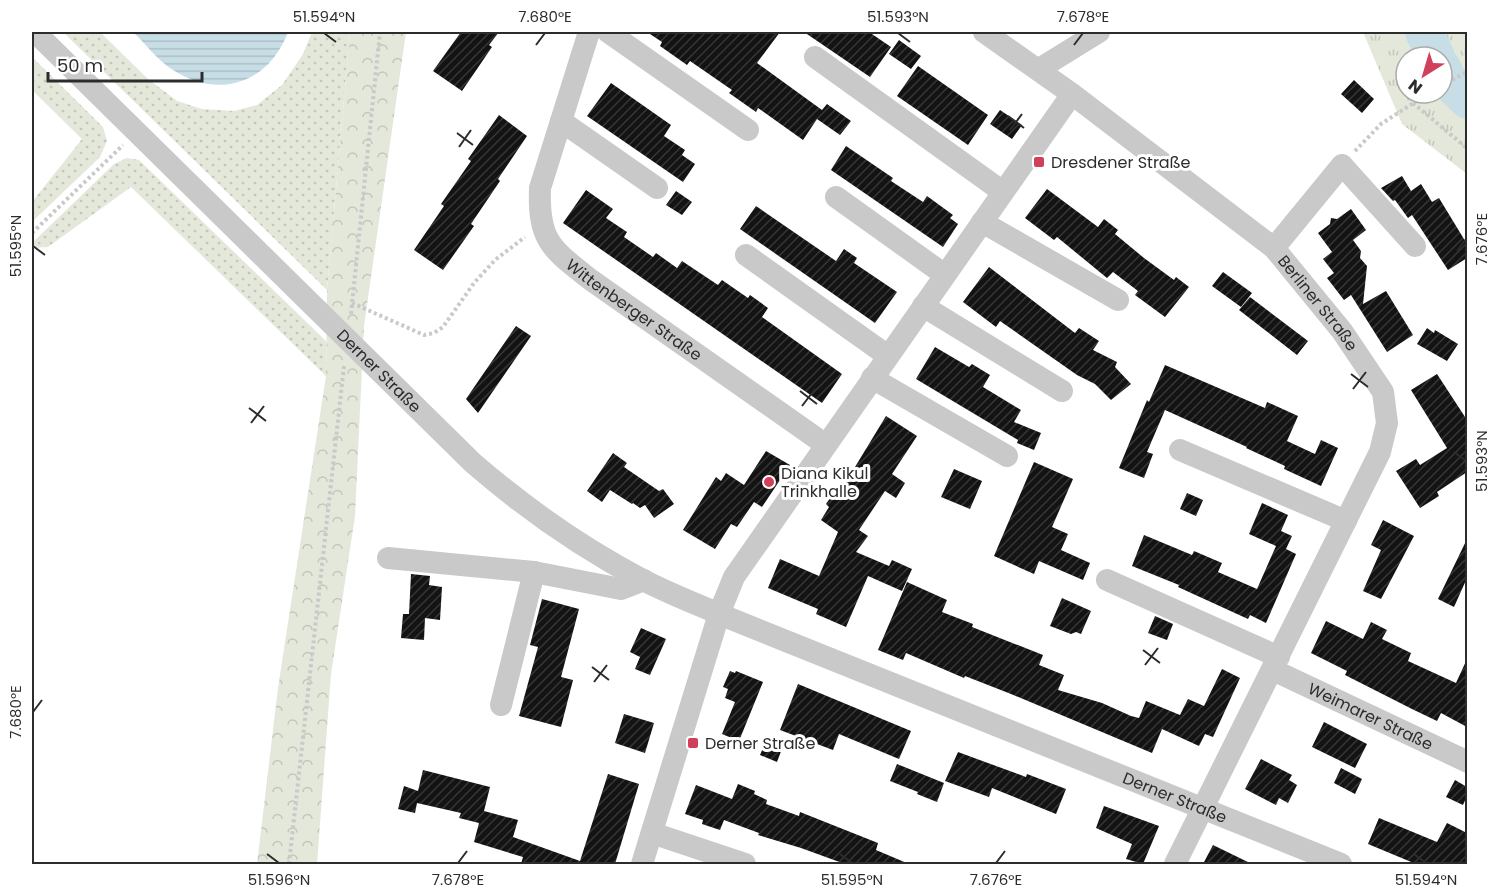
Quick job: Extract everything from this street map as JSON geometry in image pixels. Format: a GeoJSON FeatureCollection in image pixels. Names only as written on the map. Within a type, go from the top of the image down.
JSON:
{"type":"FeatureCollection","features":[{"type":"Feature","properties":{"kind":"street","name":"Derner Straße"},"geometry":{"type":"LineString","coordinates":[[35,32],[473,463],[508,494],[553,526],[644,580],[719,614],[1341,864]]}},
{"type":"Feature","properties":{"kind":"street","name":"Wittenberger Straße"},"geometry":{"type":"LineString","coordinates":[[590,32],[540,188],[539,207],[548,240],[557,254],[591,280],[826,445]]}},
{"type":"Feature","properties":{"kind":"street"},"geometry":{"type":"LineString","coordinates":[[608,32],[748,130]]}},
{"type":"Feature","properties":{"kind":"street"},"geometry":{"type":"LineString","coordinates":[[642,864],[719,614],[734,577],[1072,94],[984,32]]}},
{"type":"Feature","properties":{"kind":"street"},"geometry":{"type":"LineString","coordinates":[[1039,69],[1099,32]]}},
{"type":"Feature","properties":{"kind":"street"},"geometry":{"type":"LineString","coordinates":[[815,57],[1004,192]]}},
{"type":"Feature","properties":{"kind":"street","name":"Berliner Straße"},"geometry":{"type":"LineString","coordinates":[[1072,94],[1274,248],[1342,330],[1383,392],[1387,423],[1380,452],[1175,864]]}},
{"type":"Feature","properties":{"kind":"street"},"geometry":{"type":"LineString","coordinates":[[561,121],[657,188]]}},
{"type":"Feature","properties":{"kind":"street"},"geometry":{"type":"LineString","coordinates":[[1341,165],[1415,246]]}},
{"type":"Feature","properties":{"kind":"street","name":"Berliner Straße"},"geometry":{"type":"LineString","coordinates":[[1274,248],[1341,165]]}},
{"type":"Feature","properties":{"kind":"street"},"geometry":{"type":"LineString","coordinates":[[836,197],[945,274]]}},
{"type":"Feature","properties":{"kind":"street"},"geometry":{"type":"LineString","coordinates":[[982,222],[1118,300]]}},
{"type":"Feature","properties":{"kind":"street"},"geometry":{"type":"LineString","coordinates":[[746,255],[888,356]]}},
{"type":"Feature","properties":{"kind":"street"},"geometry":{"type":"LineString","coordinates":[[923,306],[1062,391]]}},
{"type":"Feature","properties":{"kind":"street"},"geometry":{"type":"LineString","coordinates":[[872,378],[1007,456]]}},
{"type":"Feature","properties":{"kind":"street"},"geometry":{"type":"LineString","coordinates":[[1180,450],[1346,521]]}},
{"type":"Feature","properties":{"kind":"street"},"geometry":{"type":"LineString","coordinates":[[388,558],[534,572],[621,589],[644,580]]}},
{"type":"Feature","properties":{"kind":"street"},"geometry":{"type":"LineString","coordinates":[[501,705],[534,572]]}},
{"type":"Feature","properties":{"kind":"street"},"geometry":{"type":"LineString","coordinates":[[1107,580],[1276,663]]}},
{"type":"Feature","properties":{"kind":"street","name":"Weimarer Straße"},"geometry":{"type":"LineString","coordinates":[[1276,663],[1467,762]]}},
{"type":"Feature","properties":{"kind":"street"},"geometry":{"type":"LineString","coordinates":[[652,833],[745,864]]}},
{"type":"Feature","properties":{"kind":"path"},"geometry":{"type":"LineString","coordinates":[[380,32],[352,303],[424,334],[434,333],[442,327],[474,283],[495,260],[542,224]]}},
{"type":"Feature","properties":{"kind":"path"},"geometry":{"type":"LineString","coordinates":[[1454,79],[1467,71]]}},
{"type":"Feature","properties":{"kind":"path"},"geometry":{"type":"LineString","coordinates":[[1341,165],[1381,124],[1410,105]]}},
{"type":"Feature","properties":{"kind":"path"},"geometry":{"type":"LineString","coordinates":[[1415,105],[1467,149]]}},
{"type":"Feature","properties":{"kind":"path"},"geometry":{"type":"LineString","coordinates":[[32,232],[136,132]]}},
{"type":"Feature","properties":{"kind":"path"},"geometry":{"type":"LineString","coordinates":[[289,864],[345,364]]}},
{"type":"Feature","properties":{"kind":"green space"},"geometry":{"type":"Polygon","coordinates":[[[63,32],[100,32],[148,79],[177,101],[202,109],[234,111],[257,105],[282,85],[303,54],[312,32],[350,32],[327,290],[63,32]]]}},
{"type":"Feature","properties":{"kind":"green space"},"geometry":{"type":"Polygon","coordinates":[[[350,32],[406,32],[364,326],[355,516],[331,674],[317,864],[257,864],[278,688],[326,376],[327,290],[350,32]]]}},
{"type":"Feature","properties":{"kind":"green space"},"geometry":{"type":"Polygon","coordinates":[[[1363,32],[1467,32],[1467,174],[1402,124],[1363,32]]]}},
{"type":"Feature","properties":{"kind":"green space"},"geometry":{"type":"Polygon","coordinates":[[[32,57],[103,127],[107,141],[100,157],[32,222],[32,202],[82,139],[32,90],[32,57]]]}},
{"type":"Feature","properties":{"kind":"green space"},"geometry":{"type":"Polygon","coordinates":[[[127,158],[139,160],[326,341],[326,376],[131,187],[48,247],[32,248],[32,243],[114,164],[127,158]]]}},
{"type":"Feature","properties":{"kind":"water"},"geometry":{"type":"Polygon","coordinates":[[[133,32],[288,32],[279,50],[268,64],[241,81],[225,85],[208,84],[190,79],[173,70],[133,32]]]}},
{"type":"Feature","properties":{"kind":"building"},"geometry":{"type":"Polygon","coordinates":[[[461,32],[499,32],[489,45],[492,47],[462,91],[433,71],[461,32]]]}},
{"type":"Feature","properties":{"kind":"building"},"geometry":{"type":"Polygon","coordinates":[[[647,32],[780,32],[757,63],[822,110],[827,104],[851,121],[840,135],[817,119],[803,140],[758,108],[756,112],[729,93],[732,90],[690,61],[687,65],[660,46],[662,42],[647,32]]]}},
{"type":"Feature","properties":{"kind":"building"},"geometry":{"type":"Polygon","coordinates":[[[804,32],[869,32],[891,47],[870,77],[804,32]]]}},
{"type":"Feature","properties":{"kind":"building"},"geometry":{"type":"Polygon","coordinates":[[[899,40],[921,56],[911,69],[889,54],[899,40]]]}},
{"type":"Feature","properties":{"kind":"building"},"geometry":{"type":"Polygon","coordinates":[[[918,66],[988,115],[968,145],[897,96],[918,66]]]}},
{"type":"Feature","properties":{"kind":"building"},"geometry":{"type":"Polygon","coordinates":[[[1354,80],[1374,99],[1362,113],[1341,94],[1354,80]]]}},
{"type":"Feature","properties":{"kind":"building"},"geometry":{"type":"Polygon","coordinates":[[[611,83],[671,125],[664,136],[685,150],[682,155],[695,164],[683,182],[587,116],[611,83]]]}},
{"type":"Feature","properties":{"kind":"building"},"geometry":{"type":"Polygon","coordinates":[[[1000,110],[1022,125],[1012,139],[990,124],[1000,110]]]}},
{"type":"Feature","properties":{"kind":"building"},"geometry":{"type":"Polygon","coordinates":[[[499,115],[527,136],[471,224],[474,226],[443,270],[414,250],[444,206],[441,204],[471,161],[468,159],[499,115]]]}},
{"type":"Feature","properties":{"kind":"building"},"geometry":{"type":"Polygon","coordinates":[[[846,146],[893,178],[891,181],[923,202],[927,196],[953,215],[950,218],[958,224],[943,247],[831,170],[846,146]]]}},
{"type":"Feature","properties":{"kind":"building"},"geometry":{"type":"Polygon","coordinates":[[[1402,176],[1411,191],[1421,184],[1432,202],[1439,198],[1467,244],[1467,258],[1448,270],[1412,215],[1408,218],[1395,200],[1393,201],[1381,188],[1402,176]]]}},
{"type":"Feature","properties":{"kind":"building"},"geometry":{"type":"Polygon","coordinates":[[[1047,189],[1098,227],[1104,219],[1118,230],[1115,234],[1144,258],[1174,280],[1176,277],[1189,287],[1165,317],[1135,295],[1138,291],[1113,272],[1107,278],[1057,237],[1054,240],[1025,218],[1047,189]]]}},
{"type":"Feature","properties":{"kind":"building"},"geometry":{"type":"Polygon","coordinates":[[[586,190],[613,209],[606,218],[627,232],[624,237],[653,257],[656,253],[677,268],[682,261],[718,285],[722,280],[748,298],[750,295],[768,308],[762,317],[842,374],[822,403],[563,223],[586,190]]]}},
{"type":"Feature","properties":{"kind":"building"},"geometry":{"type":"Polygon","coordinates":[[[676,191],[692,202],[682,215],[666,205],[676,191]]]}},
{"type":"Feature","properties":{"kind":"building"},"geometry":{"type":"Polygon","coordinates":[[[756,206],[836,261],[844,249],[857,258],[854,263],[897,292],[875,323],[740,229],[756,206]]]}},
{"type":"Feature","properties":{"kind":"building"},"geometry":{"type":"Polygon","coordinates":[[[1351,209],[1366,230],[1353,240],[1361,251],[1360,258],[1367,266],[1363,304],[1386,291],[1413,335],[1387,352],[1351,295],[1344,300],[1327,278],[1334,273],[1323,259],[1332,252],[1318,233],[1330,224],[1331,218],[1337,219],[1351,209]]]}},
{"type":"Feature","properties":{"kind":"building"},"geometry":{"type":"Polygon","coordinates":[[[989,267],[1075,333],[1079,328],[1099,341],[1093,350],[1117,362],[1115,367],[1131,384],[1111,400],[1095,384],[1077,375],[1000,321],[996,327],[963,302],[989,267]]]}},
{"type":"Feature","properties":{"kind":"building"},"geometry":{"type":"Polygon","coordinates":[[[1223,272],[1252,293],[1241,307],[1212,286],[1223,272]]]}},
{"type":"Feature","properties":{"kind":"building"},"geometry":{"type":"Polygon","coordinates":[[[1250,297],[1308,341],[1297,355],[1239,310],[1250,297]]]}},
{"type":"Feature","properties":{"kind":"building"},"geometry":{"type":"Polygon","coordinates":[[[516,326],[531,336],[478,413],[466,399],[516,326]]]}},
{"type":"Feature","properties":{"kind":"building"},"geometry":{"type":"Polygon","coordinates":[[[1427,328],[1434,333],[1435,330],[1458,344],[1447,361],[1417,344],[1427,328]]]}},
{"type":"Feature","properties":{"kind":"building"},"geometry":{"type":"Polygon","coordinates":[[[935,347],[969,367],[972,364],[990,375],[983,387],[1021,410],[1014,422],[1041,433],[1034,450],[1017,443],[1018,440],[916,379],[935,347]]]}},
{"type":"Feature","properties":{"kind":"building"},"geometry":{"type":"Polygon","coordinates":[[[1165,365],[1265,408],[1267,402],[1298,416],[1287,441],[1315,454],[1321,440],[1338,448],[1321,486],[1284,469],[1285,466],[1247,447],[1165,410],[1147,452],[1153,454],[1144,478],[1119,468],[1147,400],[1149,402],[1165,365]]]}},
{"type":"Feature","properties":{"kind":"building"},"geometry":{"type":"Polygon","coordinates":[[[1437,374],[1467,420],[1467,472],[1437,492],[1439,496],[1420,508],[1396,471],[1416,459],[1420,465],[1447,448],[1411,390],[1437,374]]]}},
{"type":"Feature","properties":{"kind":"building"},"geometry":{"type":"Polygon","coordinates":[[[886,416],[917,436],[892,474],[905,483],[896,498],[885,491],[859,530],[868,536],[856,552],[889,566],[892,560],[912,569],[902,591],[868,576],[846,627],[816,614],[818,609],[768,588],[780,559],[819,576],[838,532],[821,520],[829,507],[826,504],[837,488],[841,490],[886,416]]]}},
{"type":"Feature","properties":{"kind":"building"},"geometry":{"type":"Polygon","coordinates":[[[766,451],[790,465],[762,507],[754,502],[737,527],[731,524],[715,549],[683,530],[716,477],[721,481],[726,473],[744,485],[766,451]]]}},
{"type":"Feature","properties":{"kind":"building"},"geometry":{"type":"Polygon","coordinates":[[[613,453],[627,463],[624,467],[659,491],[663,489],[674,504],[654,518],[645,505],[640,508],[610,490],[602,502],[587,491],[613,453]]]}},
{"type":"Feature","properties":{"kind":"building"},"geometry":{"type":"Polygon","coordinates":[[[1034,462],[1073,479],[1052,527],[1068,534],[1061,550],[1090,563],[1083,580],[1039,561],[1034,574],[994,556],[1034,462]]]}},
{"type":"Feature","properties":{"kind":"building"},"geometry":{"type":"Polygon","coordinates":[[[954,469],[982,481],[970,509],[941,497],[954,469]]]}},
{"type":"Feature","properties":{"kind":"building"},"geometry":{"type":"Polygon","coordinates":[[[1187,493],[1203,500],[1196,516],[1180,509],[1187,493]]]}},
{"type":"Feature","properties":{"kind":"building"},"geometry":{"type":"Polygon","coordinates":[[[1262,503],[1288,515],[1281,531],[1292,536],[1286,549],[1296,554],[1266,623],[1250,615],[1248,619],[1178,587],[1179,585],[1132,566],[1144,535],[1192,555],[1194,551],[1222,563],[1218,572],[1257,589],[1276,546],[1249,534],[1262,503]]]}},
{"type":"Feature","properties":{"kind":"building"},"geometry":{"type":"Polygon","coordinates":[[[1383,520],[1414,536],[1381,599],[1363,591],[1381,550],[1371,545],[1383,520]]]}},
{"type":"Feature","properties":{"kind":"building"},"geometry":{"type":"Polygon","coordinates":[[[1467,539],[1467,578],[1454,607],[1438,599],[1467,539]]]}},
{"type":"Feature","properties":{"kind":"building"},"geometry":{"type":"Polygon","coordinates":[[[411,574],[430,576],[429,585],[442,587],[440,620],[425,618],[424,640],[401,638],[403,614],[409,614],[411,574]]]}},
{"type":"Feature","properties":{"kind":"building"},"geometry":{"type":"Polygon","coordinates":[[[907,582],[947,600],[942,612],[973,624],[972,627],[1043,655],[1039,665],[1064,675],[1058,690],[1102,703],[1131,716],[1139,718],[1146,701],[1180,715],[1188,699],[1204,706],[1222,669],[1240,678],[1213,737],[1205,734],[1199,746],[1162,729],[1152,753],[906,653],[903,660],[878,650],[907,582]]]}},
{"type":"Feature","properties":{"kind":"building"},"geometry":{"type":"Polygon","coordinates":[[[1062,598],[1091,611],[1081,634],[1076,632],[1071,634],[1050,626],[1062,598]]]}},
{"type":"Feature","properties":{"kind":"building"},"geometry":{"type":"Polygon","coordinates":[[[542,599],[579,609],[561,677],[573,680],[561,727],[519,716],[538,647],[530,645],[542,599]]]}},
{"type":"Feature","properties":{"kind":"building"},"geometry":{"type":"Polygon","coordinates":[[[1155,616],[1173,624],[1167,640],[1148,633],[1155,616]]]}},
{"type":"Feature","properties":{"kind":"building"},"geometry":{"type":"Polygon","coordinates":[[[1326,621],[1363,639],[1371,622],[1387,630],[1382,639],[1411,653],[1408,661],[1456,683],[1467,659],[1467,727],[1441,713],[1437,721],[1345,675],[1347,671],[1311,653],[1326,621]]]}},
{"type":"Feature","properties":{"kind":"building"},"geometry":{"type":"Polygon","coordinates":[[[641,628],[666,639],[650,675],[635,669],[640,657],[630,652],[641,628]]]}},
{"type":"Feature","properties":{"kind":"building"},"geometry":{"type":"Polygon","coordinates":[[[730,671],[735,673],[736,671],[763,682],[739,741],[722,734],[735,702],[725,698],[728,689],[723,687],[730,671]]]}},
{"type":"Feature","properties":{"kind":"building"},"geometry":{"type":"Polygon","coordinates":[[[798,684],[911,731],[899,759],[839,734],[833,750],[780,730],[798,684]]]}},
{"type":"Feature","properties":{"kind":"building"},"geometry":{"type":"Polygon","coordinates":[[[624,714],[654,723],[645,753],[615,743],[624,714]]]}},
{"type":"Feature","properties":{"kind":"building"},"geometry":{"type":"Polygon","coordinates":[[[1324,722],[1367,744],[1355,768],[1312,747],[1324,722]]]}},
{"type":"Feature","properties":{"kind":"building"},"geometry":{"type":"Polygon","coordinates":[[[767,739],[783,746],[777,762],[760,755],[767,739]]]}},
{"type":"Feature","properties":{"kind":"building"},"geometry":{"type":"Polygon","coordinates":[[[958,752],[1066,789],[1056,814],[992,788],[989,797],[945,781],[958,752]]]}},
{"type":"Feature","properties":{"kind":"building"},"geometry":{"type":"Polygon","coordinates":[[[1261,759],[1292,775],[1289,780],[1297,785],[1288,803],[1279,798],[1276,805],[1245,789],[1261,759]]]}},
{"type":"Feature","properties":{"kind":"building"},"geometry":{"type":"Polygon","coordinates":[[[897,764],[944,783],[937,802],[890,781],[897,764]]]}},
{"type":"Feature","properties":{"kind":"building"},"geometry":{"type":"Polygon","coordinates":[[[1341,768],[1362,779],[1355,794],[1334,783],[1341,768]]]}},
{"type":"Feature","properties":{"kind":"building"},"geometry":{"type":"Polygon","coordinates":[[[423,770],[490,787],[484,811],[518,820],[513,837],[580,861],[608,774],[639,784],[615,864],[521,864],[523,857],[474,842],[479,823],[459,818],[461,813],[417,803],[415,813],[398,809],[404,786],[418,791],[423,770]]]}},
{"type":"Feature","properties":{"kind":"building"},"geometry":{"type":"Polygon","coordinates":[[[1455,780],[1467,787],[1467,796],[1463,805],[1446,797],[1455,780]]]}},
{"type":"Feature","properties":{"kind":"building"},"geometry":{"type":"Polygon","coordinates":[[[738,784],[755,791],[754,794],[767,800],[766,804],[799,816],[800,812],[878,843],[876,850],[909,864],[845,864],[758,835],[759,833],[724,820],[720,830],[702,824],[703,820],[685,814],[696,785],[732,799],[738,784]]]}},
{"type":"Feature","properties":{"kind":"building"},"geometry":{"type":"Polygon","coordinates":[[[1104,806],[1159,826],[1143,864],[1126,859],[1132,844],[1096,828],[1104,806]]]}},
{"type":"Feature","properties":{"kind":"building"},"geometry":{"type":"Polygon","coordinates":[[[1379,818],[1437,842],[1447,823],[1467,833],[1467,864],[1416,864],[1368,844],[1379,818]]]}},
{"type":"Feature","properties":{"kind":"building"},"geometry":{"type":"Polygon","coordinates":[[[1213,845],[1252,864],[1203,864],[1213,845]]]}},
{"type":"Feature","properties":{"kind":"waterway"},"geometry":{"type":"LineString","coordinates":[[1424,32],[1430,45]]}},
{"type":"Feature","properties":{"kind":"waterway"},"geometry":{"type":"LineString","coordinates":[[1454,87],[1468,100]]}},
{"type":"Feature","properties":{"kind":"place","name":"Dresdener Straße"},"geometry":{"type":"Point","coordinates":[1039,162]}},
{"type":"Feature","properties":{"kind":"place","name":"Diana Kikul Trinkhalle"},"geometry":{"type":"Point","coordinates":[769,482]}},
{"type":"Feature","properties":{"kind":"place","name":"Derner Straße"},"geometry":{"type":"Point","coordinates":[693,743]}}]}
